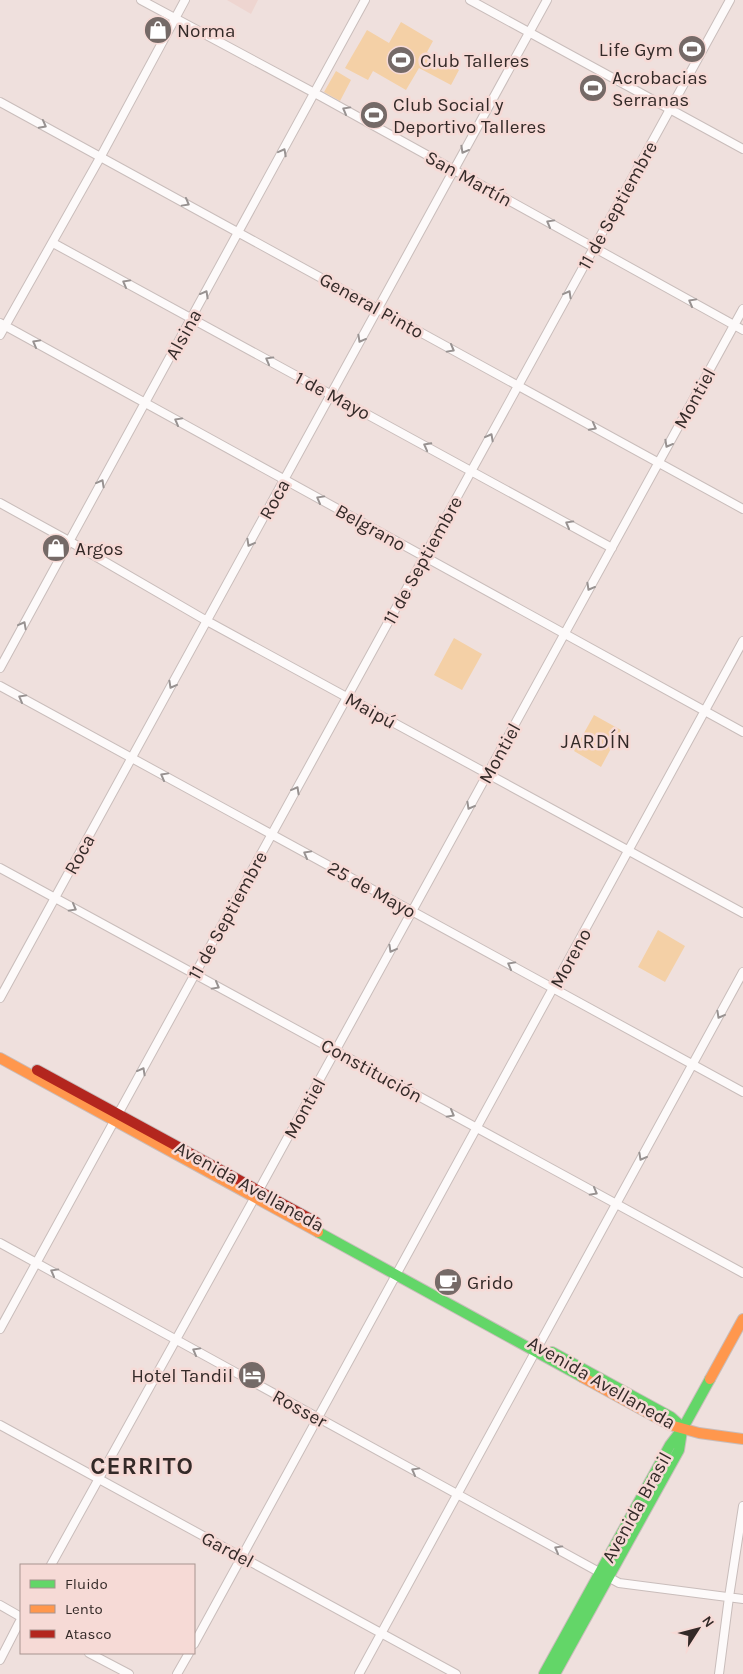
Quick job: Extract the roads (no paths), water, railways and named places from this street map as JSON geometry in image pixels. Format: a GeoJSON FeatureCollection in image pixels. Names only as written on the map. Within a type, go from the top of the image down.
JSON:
{"type":"FeatureCollection","features":[{"type":"Feature","properties":{"kind":"main road","name":"Avenida Avellaneda"},"geometry":{"type":"LineString","coordinates":[[0,1050],[117,1117],[537,1348],[671,1417],[683,1428]]}},
{"type":"Feature","properties":{"kind":"main road","name":"Avenida Avellaneda"},"geometry":{"type":"LineString","coordinates":[[0,1058],[117,1117]]}},
{"type":"Feature","properties":{"kind":"main road","name":"Avenida Brasil"},"geometry":{"type":"LineString","coordinates":[[555,1674],[670,1445],[683,1428],[743,1319]]}},
{"type":"Feature","properties":{"kind":"main road"},"geometry":{"type":"LineString","coordinates":[[683,1428],[700,1433],[743,1439]]}},
{"type":"Feature","properties":{"kind":"main road","name":"Avenida Brasil"},"geometry":{"type":"LineString","coordinates":[[544,1674],[605,1574]]}},
{"type":"Feature","properties":{"kind":"street","name":"San Martín"},"geometry":{"type":"LineString","coordinates":[[141,0],[314,93],[743,330]]}},
{"type":"Feature","properties":{"kind":"street"},"geometry":{"type":"LineString","coordinates":[[0,335],[3,324],[53,243],[186,0]]}},
{"type":"Feature","properties":{"kind":"street","name":"Alsina"},"geometry":{"type":"LineString","coordinates":[[0,668],[366,0]]}},
{"type":"Feature","properties":{"kind":"street"},"geometry":{"type":"LineString","coordinates":[[470,0],[743,148]]}},
{"type":"Feature","properties":{"kind":"street","name":"Roca"},"geometry":{"type":"LineString","coordinates":[[0,998],[547,0]]}},
{"type":"Feature","properties":{"kind":"street","name":"11 de Septiembre"},"geometry":{"type":"LineString","coordinates":[[0,1329],[730,0]]}},
{"type":"Feature","properties":{"kind":"street","name":"General Pinto"},"geometry":{"type":"LineString","coordinates":[[0,102],[743,509]]}},
{"type":"Feature","properties":{"kind":"street","name":"1 de Mayo"},"geometry":{"type":"LineString","coordinates":[[53,243],[612,548]]}},
{"type":"Feature","properties":{"kind":"street","name":"Montiel"},"geometry":{"type":"LineString","coordinates":[[52,1564],[336,1051],[743,309]]}},
{"type":"Feature","properties":{"kind":"street","name":"Belgrano"},"geometry":{"type":"LineString","coordinates":[[3,324],[743,732]]}},
{"type":"Feature","properties":{"kind":"street","name":"Maipú"},"geometry":{"type":"LineString","coordinates":[[0,503],[69,540],[207,621],[743,913]]}},
{"type":"Feature","properties":{"kind":"street","name":"Moreno"},"geometry":{"type":"LineString","coordinates":[[195,1642],[743,641]]}},
{"type":"Feature","properties":{"kind":"street","name":"25 de Mayo"},"geometry":{"type":"LineString","coordinates":[[0,686],[743,1092]]}},
{"type":"Feature","properties":{"kind":"street","name":"Constitución"},"geometry":{"type":"LineString","coordinates":[[0,868],[743,1273]]}},
{"type":"Feature","properties":{"kind":"street"},"geometry":{"type":"LineString","coordinates":[[359,1674],[743,972]]}},
{"type":"Feature","properties":{"kind":"street","name":"Rosser"},"geometry":{"type":"LineString","coordinates":[[0,1243],[622,1584],[743,1599]]}},
{"type":"Feature","properties":{"kind":"street","name":"Gardel"},"geometry":{"type":"LineString","coordinates":[[0,1425],[456,1674]]}},
{"type":"Feature","properties":{"kind":"street"},"geometry":{"type":"LineString","coordinates":[[719,1674],[743,1506]]}},
{"type":"Feature","properties":{"kind":"street"},"geometry":{"type":"LineString","coordinates":[[0,1605],[20,1617]]}},
{"type":"Feature","properties":{"kind":"street"},"geometry":{"type":"LineString","coordinates":[[0,1660],[20,1620]]}},
{"type":"Feature","properties":{"kind":"street"},"geometry":{"type":"LineString","coordinates":[[91,1654],[129,1674]]}},
{"type":"Feature","properties":{"kind":"street"},"geometry":{"type":"LineString","coordinates":[[177,1674],[188,1654]]}},
{"type":"Feature","properties":{"kind":"place","name":"Norma"},"geometry":{"type":"Point","coordinates":[158,30]}},
{"type":"Feature","properties":{"kind":"place","name":"Life Gym"},"geometry":{"type":"Point","coordinates":[692,49]}},
{"type":"Feature","properties":{"kind":"place","name":"Club Talleres"},"geometry":{"type":"Point","coordinates":[401,60]}},
{"type":"Feature","properties":{"kind":"place","name":"Acrobacias Serranas"},"geometry":{"type":"Point","coordinates":[593,88]}},
{"type":"Feature","properties":{"kind":"place","name":"Club Social y Deportivo Talleres"},"geometry":{"type":"Point","coordinates":[374,115]}},
{"type":"Feature","properties":{"kind":"place","name":"Argos"},"geometry":{"type":"Point","coordinates":[56,548]}},
{"type":"Feature","properties":{"kind":"place","name":"Grido"},"geometry":{"type":"Point","coordinates":[448,1282]}},
{"type":"Feature","properties":{"kind":"place","name":"Hotel Tandil"},"geometry":{"type":"Point","coordinates":[252,1375]}},
{"type":"Feature","properties":{"kind":"district","name":"JARDÍN"},"geometry":{"type":"Point","coordinates":[596,741]}},
{"type":"Feature","properties":{"kind":"district","name":"CERRITO"},"geometry":{"type":"Point","coordinates":[142,1466]}}]}
